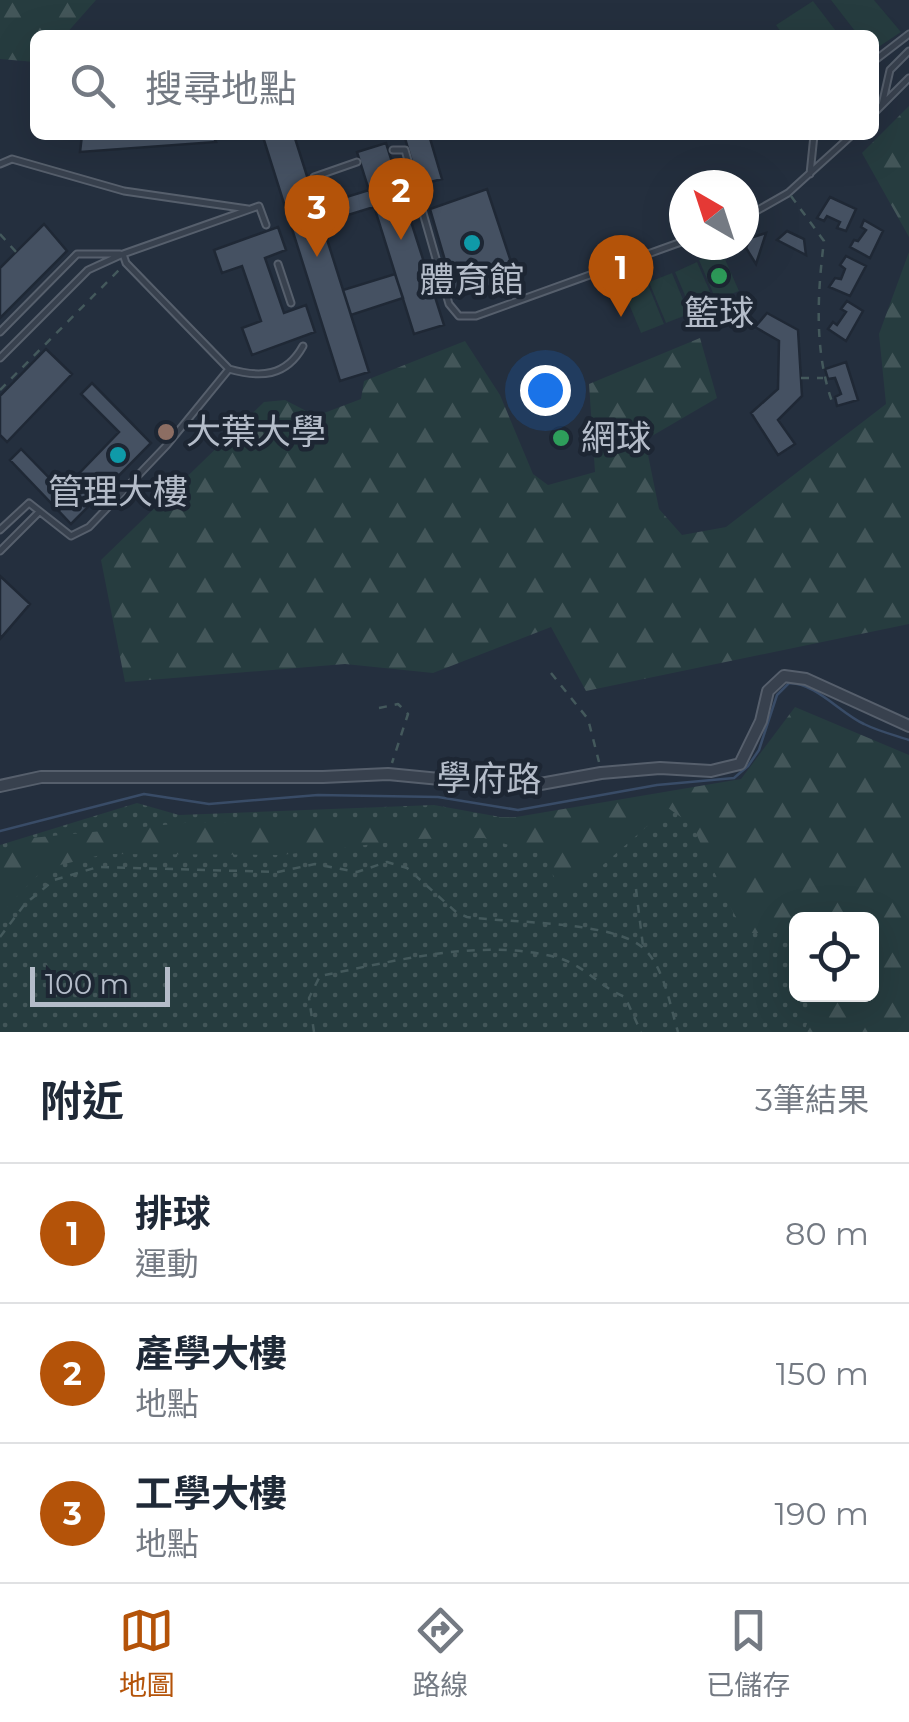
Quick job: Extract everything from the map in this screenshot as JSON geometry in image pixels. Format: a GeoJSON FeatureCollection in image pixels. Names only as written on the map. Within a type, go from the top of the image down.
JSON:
{"type":"FeatureCollection","features":[{"type":"Feature","properties":{"kind":"street","name":"學府路"},"geometry":{"type":"LineString","coordinates":[[0,786],[57,777],[322,778],[388,774],[524,787],[601,773],[660,768],[712,770],[740,764],[761,721],[768,692],[784,676],[806,679],[909,726]]}},
{"type":"Feature","properties":{"kind":"lane"},"geometry":{"type":"LineString","coordinates":[[879,56],[909,34]]}},
{"type":"Feature","properties":{"kind":"lane"},"geometry":{"type":"LineString","coordinates":[[882,105],[890,70],[909,51]]}},
{"type":"Feature","properties":{"kind":"lane"},"geometry":{"type":"LineString","coordinates":[[879,108],[909,78]]}},
{"type":"Feature","properties":{"kind":"lane"},"geometry":{"type":"LineString","coordinates":[[810,174],[813,140]]}},
{"type":"Feature","properties":{"kind":"lane"},"geometry":{"type":"LineString","coordinates":[[759,209],[788,193],[847,140]]}},
{"type":"Feature","properties":{"kind":"lane"},"geometry":{"type":"LineString","coordinates":[[393,150],[405,150],[449,304],[460,316],[476,316],[669,246]]}},
{"type":"Feature","properties":{"kind":"lane"},"geometry":{"type":"LineString","coordinates":[[0,164],[12,159],[124,190],[251,209]]}},
{"type":"Feature","properties":{"kind":"lane"},"geometry":{"type":"LineString","coordinates":[[314,178],[357,162]]}},
{"type":"Feature","properties":{"kind":"lane"},"geometry":{"type":"LineString","coordinates":[[0,358],[88,270],[260,206],[266,225]]}},
{"type":"Feature","properties":{"kind":"lane"},"geometry":{"type":"LineString","coordinates":[[0,332],[77,254],[123,254]]}},
{"type":"Feature","properties":{"kind":"lane"},"geometry":{"type":"LineString","coordinates":[[123,254],[126,263],[229,369],[254,376],[285,368],[304,346]]}},
{"type":"Feature","properties":{"kind":"lane"},"geometry":{"type":"LineString","coordinates":[[278,264],[291,302]]}},
{"type":"Feature","properties":{"kind":"lane"},"geometry":{"type":"LineString","coordinates":[[0,530],[30,503],[71,536],[89,526],[167,446],[229,369]]}},
{"type":"Feature","properties":{"kind":"lane"},"geometry":{"type":"LineString","coordinates":[[0,551],[38,512]]}},
{"type":"Feature","properties":{"kind":"path"},"geometry":{"type":"LineString","coordinates":[[788,193],[824,241],[818,287],[823,378],[834,407]]}},
{"type":"Feature","properties":{"kind":"path"},"geometry":{"type":"LineString","coordinates":[[0,234],[16,252]]}},
{"type":"Feature","properties":{"kind":"path"},"geometry":{"type":"LineString","coordinates":[[0,390],[126,263]]}},
{"type":"Feature","properties":{"kind":"path"},"geometry":{"type":"LineString","coordinates":[[801,378],[823,378]]}},
{"type":"Feature","properties":{"kind":"path"},"geometry":{"type":"LineString","coordinates":[[551,673],[588,719],[601,773]]}},
{"type":"Feature","properties":{"kind":"path"},"geometry":{"type":"LineString","coordinates":[[379,708],[398,704],[408,714],[388,774]]}},
{"type":"Feature","properties":{"kind":"path"},"geometry":{"type":"LineString","coordinates":[[0,937],[25,904],[54,880],[98,867],[261,872],[315,864],[357,872],[387,862],[407,868],[456,912],[467,916],[585,928],[617,934],[643,947]]}},
{"type":"Feature","properties":{"kind":"path"},"geometry":{"type":"LineString","coordinates":[[636,889],[643,947],[660,974],[678,1032]]}},
{"type":"Feature","properties":{"kind":"path"},"geometry":{"type":"LineString","coordinates":[[314,1032],[309,998],[320,976],[397,961],[499,949],[560,958],[593,974],[605,988],[625,997],[641,1032]]}},
{"type":"Feature","properties":{"kind":"green space"},"geometry":{"type":"Polygon","coordinates":[[[0,0],[96,0],[69,30],[30,30],[30,62],[0,59],[0,0]]]}},
{"type":"Feature","properties":{"kind":"green space"},"geometry":{"type":"Polygon","coordinates":[[[831,0],[874,0],[901,32],[879,47],[879,30],[854,30],[831,0]]]}},
{"type":"Feature","properties":{"kind":"green space"},"geometry":{"type":"Polygon","coordinates":[[[813,1],[835,30],[780,30],[776,25],[813,1]]]}},
{"type":"Feature","properties":{"kind":"green space"},"geometry":{"type":"Polygon","coordinates":[[[909,106],[909,237],[862,153],[909,106]]]}},
{"type":"Feature","properties":{"kind":"green space"},"geometry":{"type":"Polygon","coordinates":[[[909,252],[909,624],[586,691],[551,627],[433,673],[345,664],[125,682],[101,560],[264,402],[285,400],[316,416],[361,399],[364,381],[465,341],[500,395],[533,474],[548,485],[595,472],[589,384],[700,338],[717,398],[645,440],[659,509],[682,535],[726,527],[886,404],[879,334],[909,252]]]}},
{"type":"Feature","properties":{"kind":"green space","name":"籃球"},"geometry":{"type":"Polygon","coordinates":[[[699,260],[725,260],[739,291],[716,300],[699,260]]]}},
{"type":"Feature","properties":{"kind":"green space","name":"籃球"},"geometry":{"type":"Polygon","coordinates":[[[697,262],[715,303],[692,312],[675,272],[697,262]]]}},
{"type":"Feature","properties":{"kind":"green space","name":"籃球"},"geometry":{"type":"Polygon","coordinates":[[[672,273],[689,314],[666,323],[649,282],[672,273]]]}},
{"type":"Feature","properties":{"kind":"green space","name":"籃球"},"geometry":{"type":"Polygon","coordinates":[[[647,282],[664,324],[641,333],[624,292],[647,282]]]}},
{"type":"Feature","properties":{"kind":"green space"},"geometry":{"type":"Polygon","coordinates":[[[795,707],[909,755],[909,1032],[804,1032],[815,1002],[879,1002],[879,912],[789,912],[789,933],[743,933],[692,825],[668,808],[564,899],[544,855],[484,838],[416,839],[281,855],[105,854],[44,869],[0,914],[0,865],[21,839],[184,823],[516,817],[741,779],[795,707]]]}},
{"type":"Feature","properties":{"kind":"green space"},"geometry":{"type":"Polygon","coordinates":[[[745,780],[793,912],[789,912],[789,1002],[824,1002],[826,1032],[0,1032],[0,845],[137,803],[179,815],[434,805],[512,819],[745,780]]]}},
{"type":"Feature","properties":{"kind":"building"},"geometry":{"type":"Polygon","coordinates":[[[81,140],[216,142],[80,152],[81,140]]]}},
{"type":"Feature","properties":{"kind":"building"},"geometry":{"type":"Polygon","coordinates":[[[264,140],[296,140],[369,372],[340,381],[264,140]]]}},
{"type":"Feature","properties":{"kind":"building"},"geometry":{"type":"Polygon","coordinates":[[[406,140],[430,140],[442,179],[419,185],[406,140]]]}},
{"type":"Feature","properties":{"kind":"building"},"geometry":{"type":"Polygon","coordinates":[[[386,143],[444,325],[414,334],[357,152],[386,143]]]}},
{"type":"Feature","properties":{"kind":"building","name":"體育館"},"geometry":{"type":"Polygon","coordinates":[[[487,189],[516,277],[456,298],[430,209],[487,189]]]}},
{"type":"Feature","properties":{"kind":"building"},"geometry":{"type":"Polygon","coordinates":[[[369,190],[374,207],[322,223],[317,206],[369,190]]]}},
{"type":"Feature","properties":{"kind":"building"},"geometry":{"type":"Polygon","coordinates":[[[830,197],[856,209],[846,231],[837,228],[840,222],[827,216],[824,221],[817,218],[830,197]]]}},
{"type":"Feature","properties":{"kind":"building"},"geometry":{"type":"Polygon","coordinates":[[[864,220],[883,231],[870,258],[850,247],[866,230],[861,227],[864,220]]]}},
{"type":"Feature","properties":{"kind":"building"},"geometry":{"type":"Polygon","coordinates":[[[44,224],[67,251],[0,318],[0,268],[44,224]]]}},
{"type":"Feature","properties":{"kind":"building"},"geometry":{"type":"Polygon","coordinates":[[[278,227],[286,250],[265,258],[284,313],[306,305],[315,332],[252,355],[242,328],[261,321],[242,266],[222,273],[214,250],[278,227]]]}},
{"type":"Feature","properties":{"kind":"building"},"geometry":{"type":"Polygon","coordinates":[[[787,231],[804,239],[806,255],[777,240],[787,231]]]}},
{"type":"Feature","properties":{"kind":"building"},"geometry":{"type":"Polygon","coordinates":[[[766,233],[759,255],[759,235],[766,233]]]}},
{"type":"Feature","properties":{"kind":"building"},"geometry":{"type":"Polygon","coordinates":[[[846,256],[866,266],[850,296],[829,287],[835,278],[841,279],[845,269],[840,265],[846,256]]]}},
{"type":"Feature","properties":{"kind":"building"},"geometry":{"type":"Polygon","coordinates":[[[395,274],[403,298],[351,315],[343,290],[395,274]]]}},
{"type":"Feature","properties":{"kind":"building"},"geometry":{"type":"Polygon","coordinates":[[[847,301],[863,311],[846,341],[828,329],[833,322],[837,325],[846,312],[841,309],[847,301]]]}},
{"type":"Feature","properties":{"kind":"building"},"geometry":{"type":"Polygon","coordinates":[[[767,313],[798,330],[802,396],[778,420],[795,444],[778,455],[751,413],[778,389],[779,341],[755,327],[767,313]]]}},
{"type":"Feature","properties":{"kind":"building"},"geometry":{"type":"Polygon","coordinates":[[[46,349],[72,374],[7,442],[0,435],[0,396],[46,349]]]}},
{"type":"Feature","properties":{"kind":"building"},"geometry":{"type":"Polygon","coordinates":[[[846,362],[858,400],[837,406],[835,397],[841,394],[835,378],[828,379],[825,369],[846,362]]]}},
{"type":"Feature","properties":{"kind":"building","name":"管理大樓"},"geometry":{"type":"Polygon","coordinates":[[[92,383],[151,443],[71,524],[10,460],[21,449],[62,491],[119,432],[81,394],[92,383]]]}},
{"type":"Feature","properties":{"kind":"building"},"geometry":{"type":"Polygon","coordinates":[[[0,576],[30,604],[0,639],[0,576]]]}},
{"type":"Feature","properties":{"kind":"waterway"},"geometry":{"type":"LineString","coordinates":[[0,831],[144,794],[209,804],[318,795],[438,797],[518,810],[657,785],[734,778],[759,750],[777,695],[789,683],[809,688],[864,724],[909,740]]}},
{"type":"Feature","properties":{"kind":"place","name":"產學大樓"},"geometry":{"type":"Point","coordinates":[401,240]}},
{"type":"Feature","properties":{"kind":"place","name":"體育館"},"geometry":{"type":"Point","coordinates":[472,243]}},
{"type":"Feature","properties":{"kind":"place","name":"工學大樓"},"geometry":{"type":"Point","coordinates":[317,257]}},
{"type":"Feature","properties":{"kind":"place","name":"籃球"},"geometry":{"type":"Point","coordinates":[719,276]}},
{"type":"Feature","properties":{"kind":"place","name":"排球"},"geometry":{"type":"Point","coordinates":[621,317]}},
{"type":"Feature","properties":{"kind":"place","name":"大葉大學"},"geometry":{"type":"Point","coordinates":[166,432]}},
{"type":"Feature","properties":{"kind":"place","name":"網球"},"geometry":{"type":"Point","coordinates":[561,438]}},
{"type":"Feature","properties":{"kind":"place","name":"管理大樓"},"geometry":{"type":"Point","coordinates":[118,455]}}]}
